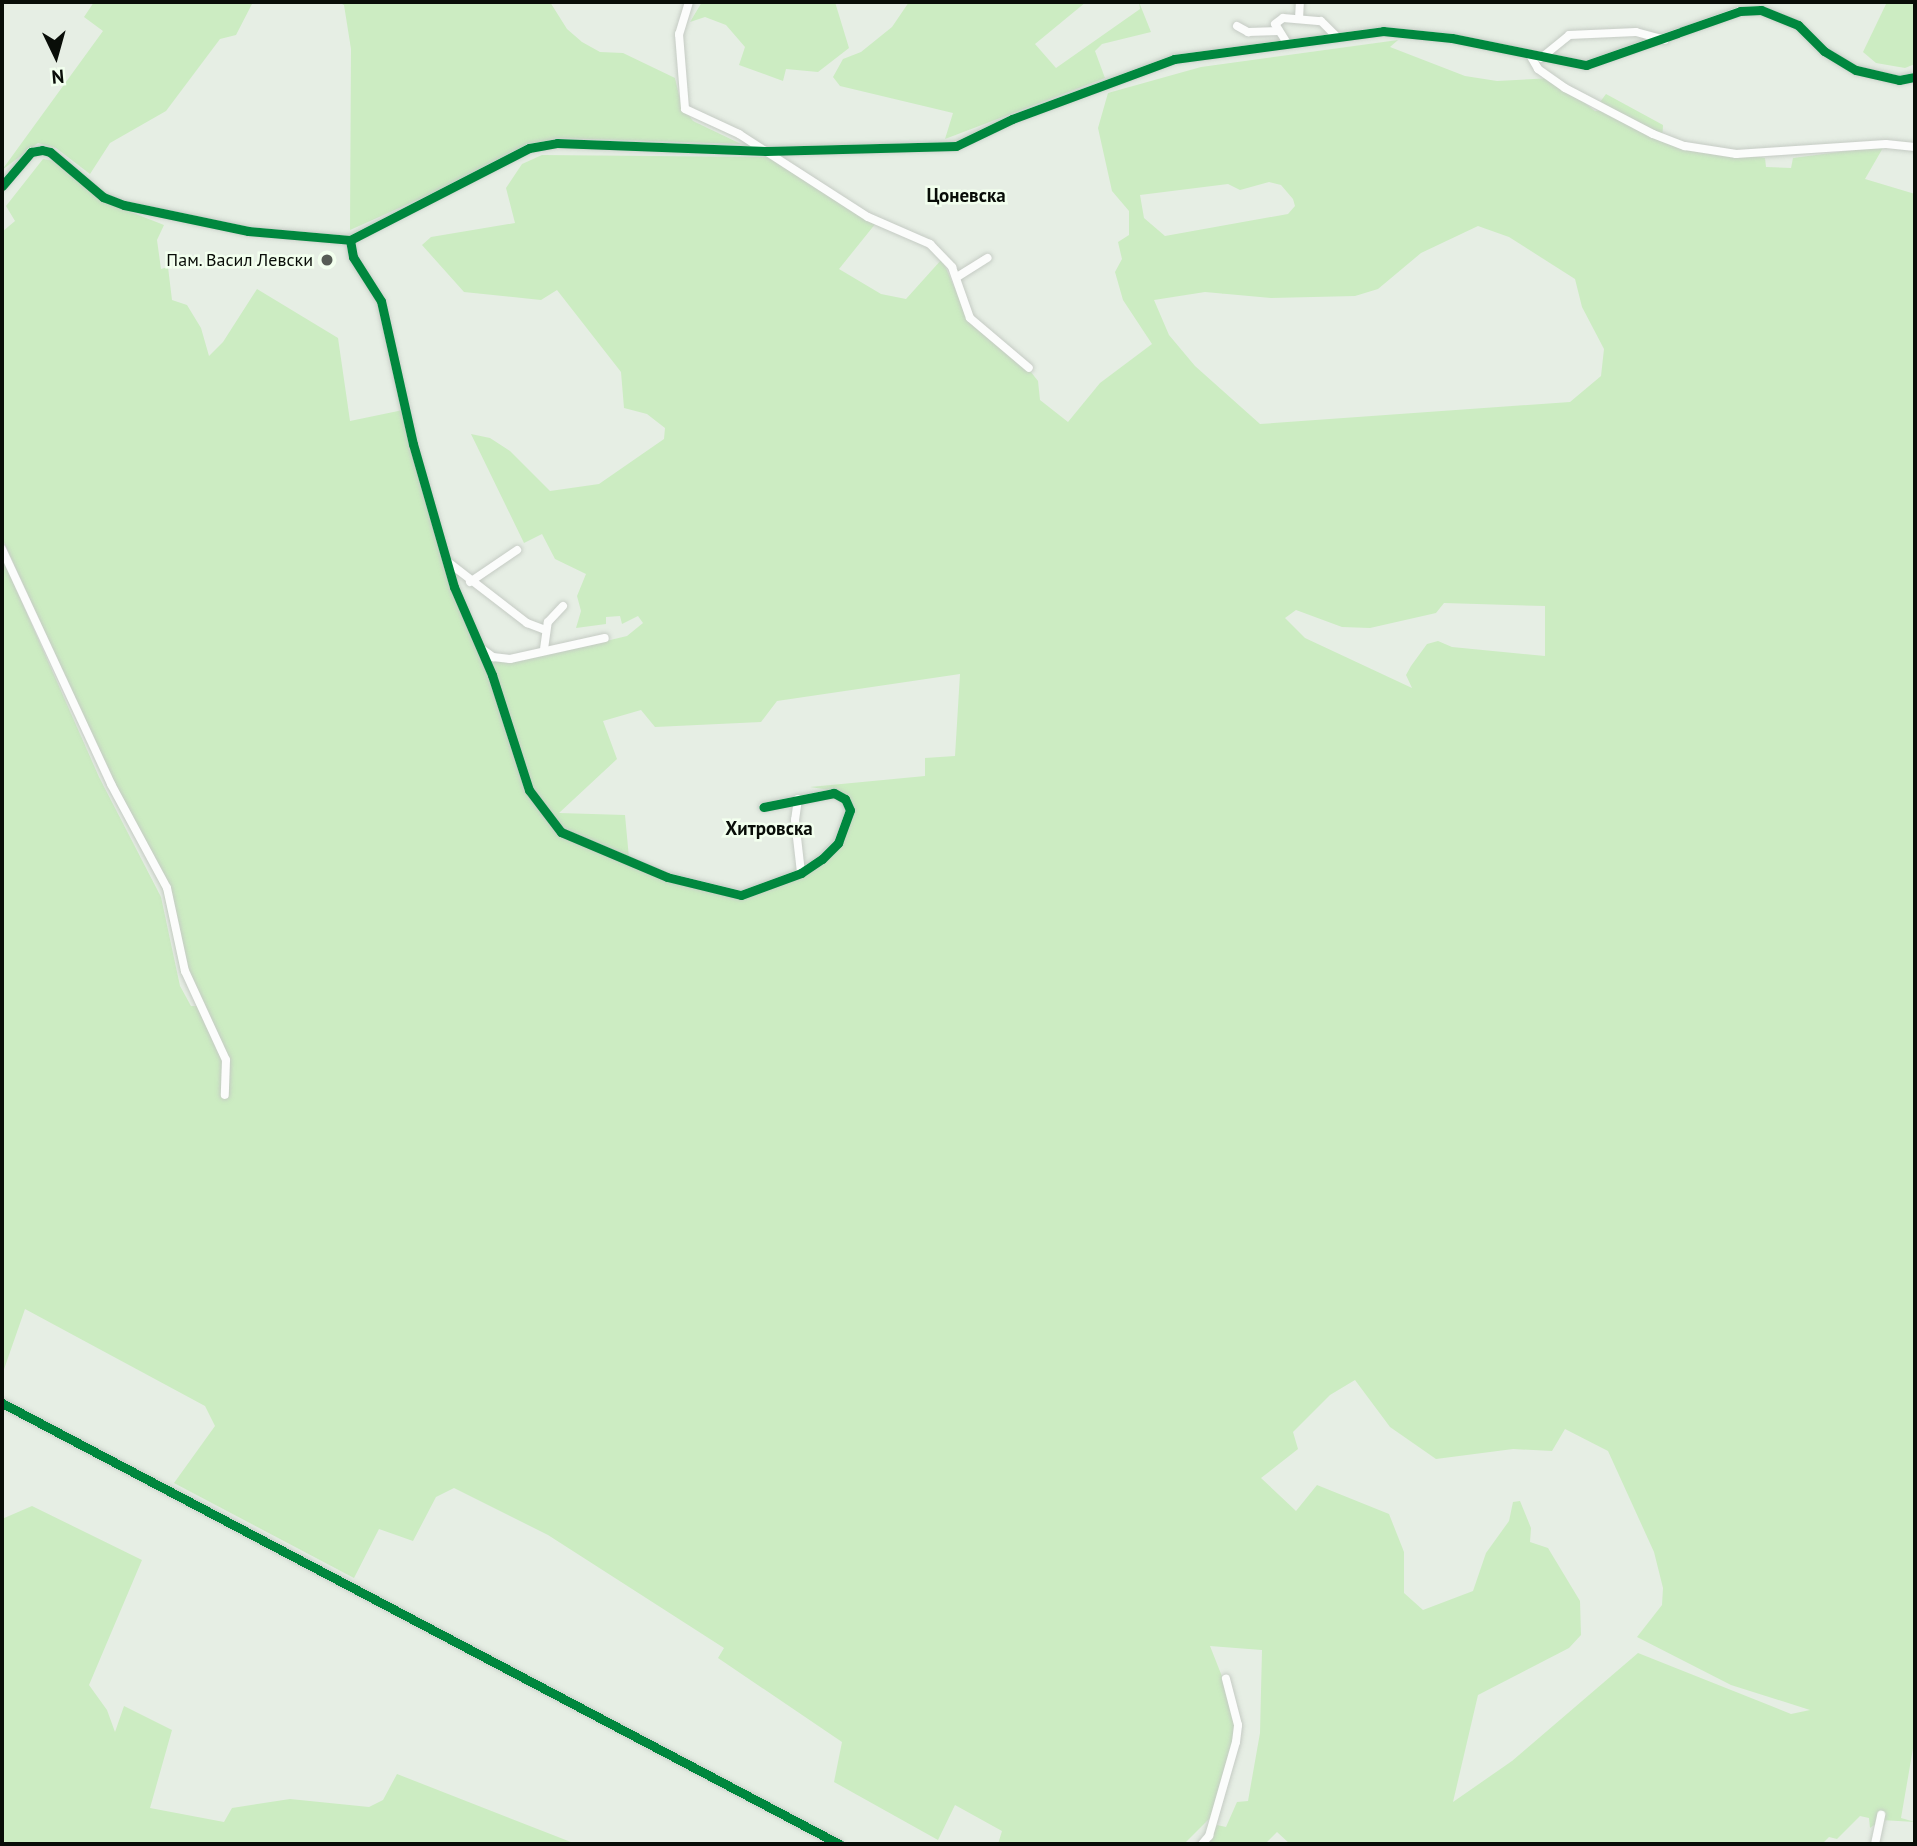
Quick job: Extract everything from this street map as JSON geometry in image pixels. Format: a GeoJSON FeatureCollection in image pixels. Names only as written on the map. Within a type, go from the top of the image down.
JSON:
{"type":"FeatureCollection","features":[{"type":"Feature","properties":{"kind":"street"},"geometry":{"type":"LineString","coordinates":[[689,2],[679,34],[685,108],[766,151],[868,217],[930,244],[957,277],[970,318],[1029,368]]}},
{"type":"Feature","properties":{"kind":"street"},"geometry":{"type":"LineString","coordinates":[[1299,19],[1300,2]]}},
{"type":"Feature","properties":{"kind":"street"},"geometry":{"type":"LineString","coordinates":[[2,186],[31,152],[42,150],[50,152],[103,197],[124,205],[248,232],[349,240],[529,148],[557,143],[766,151],[956,146],[1012,119],[1152,65],[1336,36],[1417,33],[1586,65],[1665,40],[1740,11],[1761,10],[1798,25],[1824,51],[1856,70],[1899,80],[1915,77]]}},
{"type":"Feature","properties":{"kind":"street"},"geometry":{"type":"LineString","coordinates":[[1287,43],[1275,24],[1279,19],[1321,21],[1336,36]]}},
{"type":"Feature","properties":{"kind":"street"},"geometry":{"type":"LineString","coordinates":[[1237,26],[1248,32],[1279,31]]}},
{"type":"Feature","properties":{"kind":"street"},"geometry":{"type":"LineString","coordinates":[[1541,58],[1569,35],[1636,32],[1665,40]]}},
{"type":"Feature","properties":{"kind":"street"},"geometry":{"type":"LineString","coordinates":[[1530,55],[1538,69],[1564,88],[1653,134],[1685,146],[1736,154],[1886,144],[1915,147]]}},
{"type":"Feature","properties":{"kind":"street"},"geometry":{"type":"LineString","coordinates":[[349,240],[353,257],[381,301],[413,444],[448,562],[482,649],[528,790],[561,832],[667,877],[741,895],[801,873],[838,844],[850,810],[845,799],[834,793],[763,807]]}},
{"type":"Feature","properties":{"kind":"street"},"geometry":{"type":"LineString","coordinates":[[957,277],[988,258]]}},
{"type":"Feature","properties":{"kind":"street"},"geometry":{"type":"LineString","coordinates":[[2,549],[111,784],[167,888],[185,971],[226,1060],[225,1096]]}},
{"type":"Feature","properties":{"kind":"street"},"geometry":{"type":"LineString","coordinates":[[470,582],[517,550]]}},
{"type":"Feature","properties":{"kind":"street"},"geometry":{"type":"LineString","coordinates":[[448,562],[470,582],[545,630]]}},
{"type":"Feature","properties":{"kind":"street"},"geometry":{"type":"LineString","coordinates":[[544,649],[545,630],[563,606]]}},
{"type":"Feature","properties":{"kind":"street"},"geometry":{"type":"LineString","coordinates":[[482,649],[493,657],[510,659],[544,649],[605,638]]}},
{"type":"Feature","properties":{"kind":"street"},"geometry":{"type":"LineString","coordinates":[[798,799],[795,820],[801,873]]}},
{"type":"Feature","properties":{"kind":"street"},"geometry":{"type":"LineString","coordinates":[[2,1403],[839,1844]]}},
{"type":"Feature","properties":{"kind":"street"},"geometry":{"type":"LineString","coordinates":[[1202,1844],[1209,1836],[1238,1725],[1226,1679]]}},
{"type":"Feature","properties":{"kind":"street"},"geometry":{"type":"LineString","coordinates":[[1875,1844],[1881,1815]]}},
{"type":"Feature","properties":{"kind":"green space"},"geometry":{"type":"Polygon","coordinates":[[[94,2],[253,2],[236,35],[220,39],[166,111],[110,143],[90,174],[56,148],[38,143],[2,170],[103,31],[84,17],[94,2]]]}},
{"type":"Feature","properties":{"kind":"green space"},"geometry":{"type":"Polygon","coordinates":[[[338,2],[550,2],[567,29],[582,42],[600,52],[623,53],[675,78],[681,104],[693,121],[741,144],[556,138],[350,230],[351,49],[344,5],[338,2]]]}},
{"type":"Feature","properties":{"kind":"green space"},"geometry":{"type":"Polygon","coordinates":[[[702,2],[835,2],[849,48],[818,72],[786,69],[783,81],[739,65],[745,47],[726,25],[705,17],[690,22],[702,2]]]}},
{"type":"Feature","properties":{"kind":"green space"},"geometry":{"type":"Polygon","coordinates":[[[909,2],[1086,2],[1035,44],[1056,68],[1140,9],[1139,2],[1151,32],[1102,44],[1095,51],[1105,78],[945,139],[953,113],[840,86],[833,77],[843,59],[861,52],[892,27],[909,2]]]}},
{"type":"Feature","properties":{"kind":"green space"},"geometry":{"type":"Polygon","coordinates":[[[1887,2],[1915,2],[1915,64],[1905,68],[1876,63],[1863,52],[1887,2]]]}},
{"type":"Feature","properties":{"kind":"green space"},"geometry":{"type":"Polygon","coordinates":[[[1398,40],[1390,47],[1465,76],[1497,81],[1553,78],[1595,111],[1606,110],[1600,102],[1606,94],[1663,125],[1662,141],[1765,158],[1766,167],[1791,168],[1793,158],[1884,146],[1865,179],[1915,194],[1915,1737],[1901,1818],[1915,1822],[1881,1820],[1870,1828],[1869,1818],[1860,1816],[1837,1839],[1829,1837],[1822,1844],[1290,1844],[1277,1832],[1265,1844],[1197,1844],[1217,1825],[1226,1827],[1237,1802],[1248,1801],[1260,1733],[1262,1650],[1210,1646],[1234,1707],[1238,1741],[1216,1812],[1184,1844],[998,1844],[1002,1831],[955,1805],[938,1840],[834,1782],[842,1742],[718,1658],[724,1648],[548,1535],[454,1488],[436,1497],[413,1541],[379,1529],[354,1578],[174,1483],[215,1426],[205,1406],[25,1309],[2,1375],[2,557],[99,777],[161,897],[180,986],[191,1006],[198,1006],[181,973],[163,891],[2,538],[2,232],[15,221],[6,206],[43,159],[55,161],[123,209],[164,225],[157,240],[161,269],[168,267],[172,300],[187,305],[201,328],[209,356],[223,342],[257,289],[338,338],[350,421],[403,410],[450,574],[518,745],[489,657],[508,661],[606,641],[627,636],[643,623],[638,616],[622,624],[620,616],[606,617],[606,624],[576,628],[581,611],[577,596],[586,574],[555,559],[542,534],[524,543],[471,434],[490,438],[510,451],[550,491],[599,484],[664,439],[665,428],[647,414],[624,408],[621,372],[557,290],[541,300],[464,292],[422,245],[431,237],[515,223],[506,188],[522,164],[542,155],[772,157],[876,223],[839,269],[881,294],[906,299],[942,259],[965,312],[979,331],[1023,362],[1038,381],[1040,400],[1068,422],[1100,383],[1152,344],[1123,300],[1115,272],[1122,259],[1118,242],[1129,235],[1129,211],[1112,191],[1098,128],[1108,93],[1201,67],[1398,40]],[[1269,182],[1240,190],[1228,184],[1140,195],[1144,218],[1165,236],[1288,214],[1295,206],[1293,199],[1281,185],[1269,182]],[[1478,226],[1421,253],[1378,289],[1355,296],[1271,298],[1205,292],[1154,300],[1169,335],[1195,366],[1260,424],[1570,402],[1601,376],[1604,349],[1582,307],[1575,279],[1509,237],[1478,226]],[[1444,603],[1436,613],[1370,628],[1342,627],[1296,610],[1285,618],[1305,638],[1412,688],[1406,675],[1427,644],[1438,641],[1452,647],[1545,656],[1545,606],[1444,603]],[[960,674],[777,701],[761,722],[655,727],[641,710],[603,721],[617,759],[559,813],[625,815],[629,858],[727,895],[786,881],[832,851],[848,818],[843,792],[810,787],[925,776],[925,758],[955,756],[960,674]],[[1355,1380],[1330,1395],[1293,1432],[1298,1449],[1261,1478],[1296,1511],[1317,1485],[1389,1514],[1404,1552],[1404,1593],[1423,1610],[1473,1591],[1486,1553],[1509,1521],[1513,1502],[1520,1501],[1531,1528],[1530,1542],[1548,1548],[1580,1601],[1581,1635],[1569,1648],[1478,1695],[1453,1802],[1512,1761],[1638,1653],[1791,1714],[1810,1710],[1731,1685],[1637,1637],[1662,1605],[1663,1588],[1654,1552],[1608,1451],[1565,1429],[1552,1451],[1513,1449],[1436,1459],[1390,1427],[1355,1380]]]}},
{"type":"Feature","properties":{"kind":"green space"},"geometry":{"type":"Polygon","coordinates":[[[32,1506],[142,1560],[89,1685],[107,1710],[115,1732],[124,1706],[172,1730],[150,1808],[224,1822],[232,1808],[290,1799],[369,1807],[383,1800],[397,1774],[576,1844],[2,1844],[2,1519],[32,1506]]]}},
{"type":"Feature","properties":{"kind":"cycle path"},"geometry":{"type":"LineString","coordinates":[[2,186],[31,152],[42,150],[50,152],[103,197],[124,205],[248,231],[350,240],[529,148],[557,143],[766,151],[956,146],[1012,119],[1174,59],[1383,31],[1452,38],[1586,65],[1740,11],[1761,10],[1798,25],[1824,51],[1856,70],[1899,80],[1915,77]]}},
{"type":"Feature","properties":{"kind":"cycle path"},"geometry":{"type":"LineString","coordinates":[[350,240],[353,257],[381,301],[413,444],[454,587],[492,675],[529,790],[561,832],[667,877],[741,895],[801,873],[822,859],[838,843],[850,810],[845,799],[834,793],[763,807]]}},
{"type":"Feature","properties":{"kind":"cycle path"},"geometry":{"type":"LineString","coordinates":[[2,1403],[839,1844]]}},
{"type":"Feature","properties":{"kind":"place","name":"Пам. Васил Левски"},"geometry":{"type":"Point","coordinates":[327,260]}},
{"type":"Feature","properties":{"kind":"district","name":"Цоневска"},"geometry":{"type":"Point","coordinates":[966,196]}},
{"type":"Feature","properties":{"kind":"district","name":"Хитровска"},"geometry":{"type":"Point","coordinates":[769,829]}}]}
